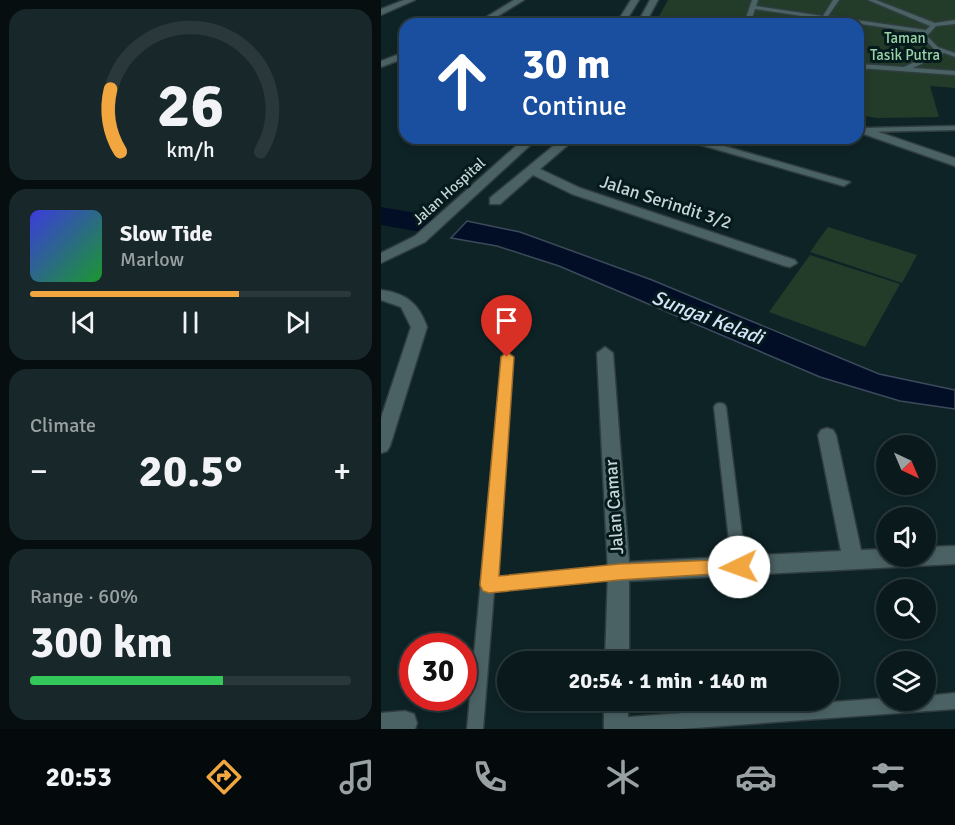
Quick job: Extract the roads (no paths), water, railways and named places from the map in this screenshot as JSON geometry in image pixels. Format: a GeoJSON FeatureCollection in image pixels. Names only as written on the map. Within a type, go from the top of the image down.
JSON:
{"type":"FeatureCollection","features":[{"type":"Feature","properties":{"kind":"street"},"geometry":{"type":"LineString","coordinates":[[381,12],[411,0]]}},
{"type":"Feature","properties":{"kind":"street"},"geometry":{"type":"LineString","coordinates":[[490,18],[520,0]]}},
{"type":"Feature","properties":{"kind":"street"},"geometry":{"type":"LineString","coordinates":[[624,18],[635,0]]}},
{"type":"Feature","properties":{"kind":"street"},"geometry":{"type":"LineString","coordinates":[[644,18],[654,0]]}},
{"type":"Feature","properties":{"kind":"street"},"geometry":{"type":"LineString","coordinates":[[381,64],[399,57]]}},
{"type":"Feature","properties":{"kind":"street"},"geometry":{"type":"LineString","coordinates":[[864,130],[955,162]]}},
{"type":"Feature","properties":{"kind":"street","name":"Jalan Hospital"},"geometry":{"type":"LineString","coordinates":[[381,259],[420,240],[525,144]]}},
{"type":"Feature","properties":{"kind":"street"},"geometry":{"type":"LineString","coordinates":[[495,201],[563,144]]}},
{"type":"Feature","properties":{"kind":"street"},"geometry":{"type":"LineString","coordinates":[[705,144],[844,182]]}},
{"type":"Feature","properties":{"kind":"street","name":"Jalan Serindit 3/2"},"geometry":{"type":"LineString","coordinates":[[532,170],[576,191],[790,263]]}},
{"type":"Feature","properties":{"kind":"street"},"geometry":{"type":"LineString","coordinates":[[381,295],[392,296],[407,303],[415,312],[419,327],[381,446]]}},
{"type":"Feature","properties":{"kind":"street","name":"Jalan Camar"},"geometry":{"type":"LineString","coordinates":[[605,353],[619,572],[617,651]]}},
{"type":"Feature","properties":{"kind":"street"},"geometry":{"type":"LineString","coordinates":[[827,435],[853,561]]}},
{"type":"Feature","properties":{"kind":"street"},"geometry":{"type":"LineString","coordinates":[[619,572],[955,555]]}},
{"type":"Feature","properties":{"kind":"street"},"geometry":{"type":"LineString","coordinates":[[616,711],[616,727]]}},
{"type":"Feature","properties":{"kind":"street"},"geometry":{"type":"LineString","coordinates":[[381,725],[405,723]]}},
{"type":"Feature","properties":{"kind":"lane"},"geometry":{"type":"LineString","coordinates":[[749,18],[755,0]]}},
{"type":"Feature","properties":{"kind":"lane"},"geometry":{"type":"LineString","coordinates":[[752,8],[824,18],[836,0]]}},
{"type":"Feature","properties":{"kind":"lane"},"geometry":{"type":"LineString","coordinates":[[871,0],[934,26]]}},
{"type":"Feature","properties":{"kind":"lane"},"geometry":{"type":"LineString","coordinates":[[864,24],[925,32],[934,26],[955,22]]}},
{"type":"Feature","properties":{"kind":"lane"},"geometry":{"type":"LineString","coordinates":[[925,32],[927,42],[955,55]]}},
{"type":"Feature","properties":{"kind":"lane"},"geometry":{"type":"LineString","coordinates":[[905,70],[943,51]]}},
{"type":"Feature","properties":{"kind":"lane"},"geometry":{"type":"LineString","coordinates":[[864,67],[955,73]]}},
{"type":"Feature","properties":{"kind":"lane"},"geometry":{"type":"LineString","coordinates":[[864,129],[955,128]]}},
{"type":"Feature","properties":{"kind":"lane"},"geometry":{"type":"LineString","coordinates":[[475,729],[507,357]]}},
{"type":"Feature","properties":{"kind":"lane"},"geometry":{"type":"LineString","coordinates":[[720,407],[739,567]]}},
{"type":"Feature","properties":{"kind":"lane"},"geometry":{"type":"LineString","coordinates":[[489,585],[619,572]]}},
{"type":"Feature","properties":{"kind":"lane"},"geometry":{"type":"LineString","coordinates":[[616,727],[955,701]]}},
{"type":"Feature","properties":{"kind":"water"},"geometry":{"type":"Polygon","coordinates":[[[467,221],[520,232],[652,280],[879,374],[955,390],[955,409],[900,401],[820,377],[559,266],[497,246],[451,238],[467,221]]]}},
{"type":"Feature","properties":{"kind":"waterway","name":"Sungai Keladi"},"geometry":{"type":"LineString","coordinates":[[381,216],[422,223]]}},
{"type":"Feature","properties":{"kind":"park label","name":"Taman Tasik Putra"},"geometry":{"type":"Point","coordinates":[905,46]}}]}
